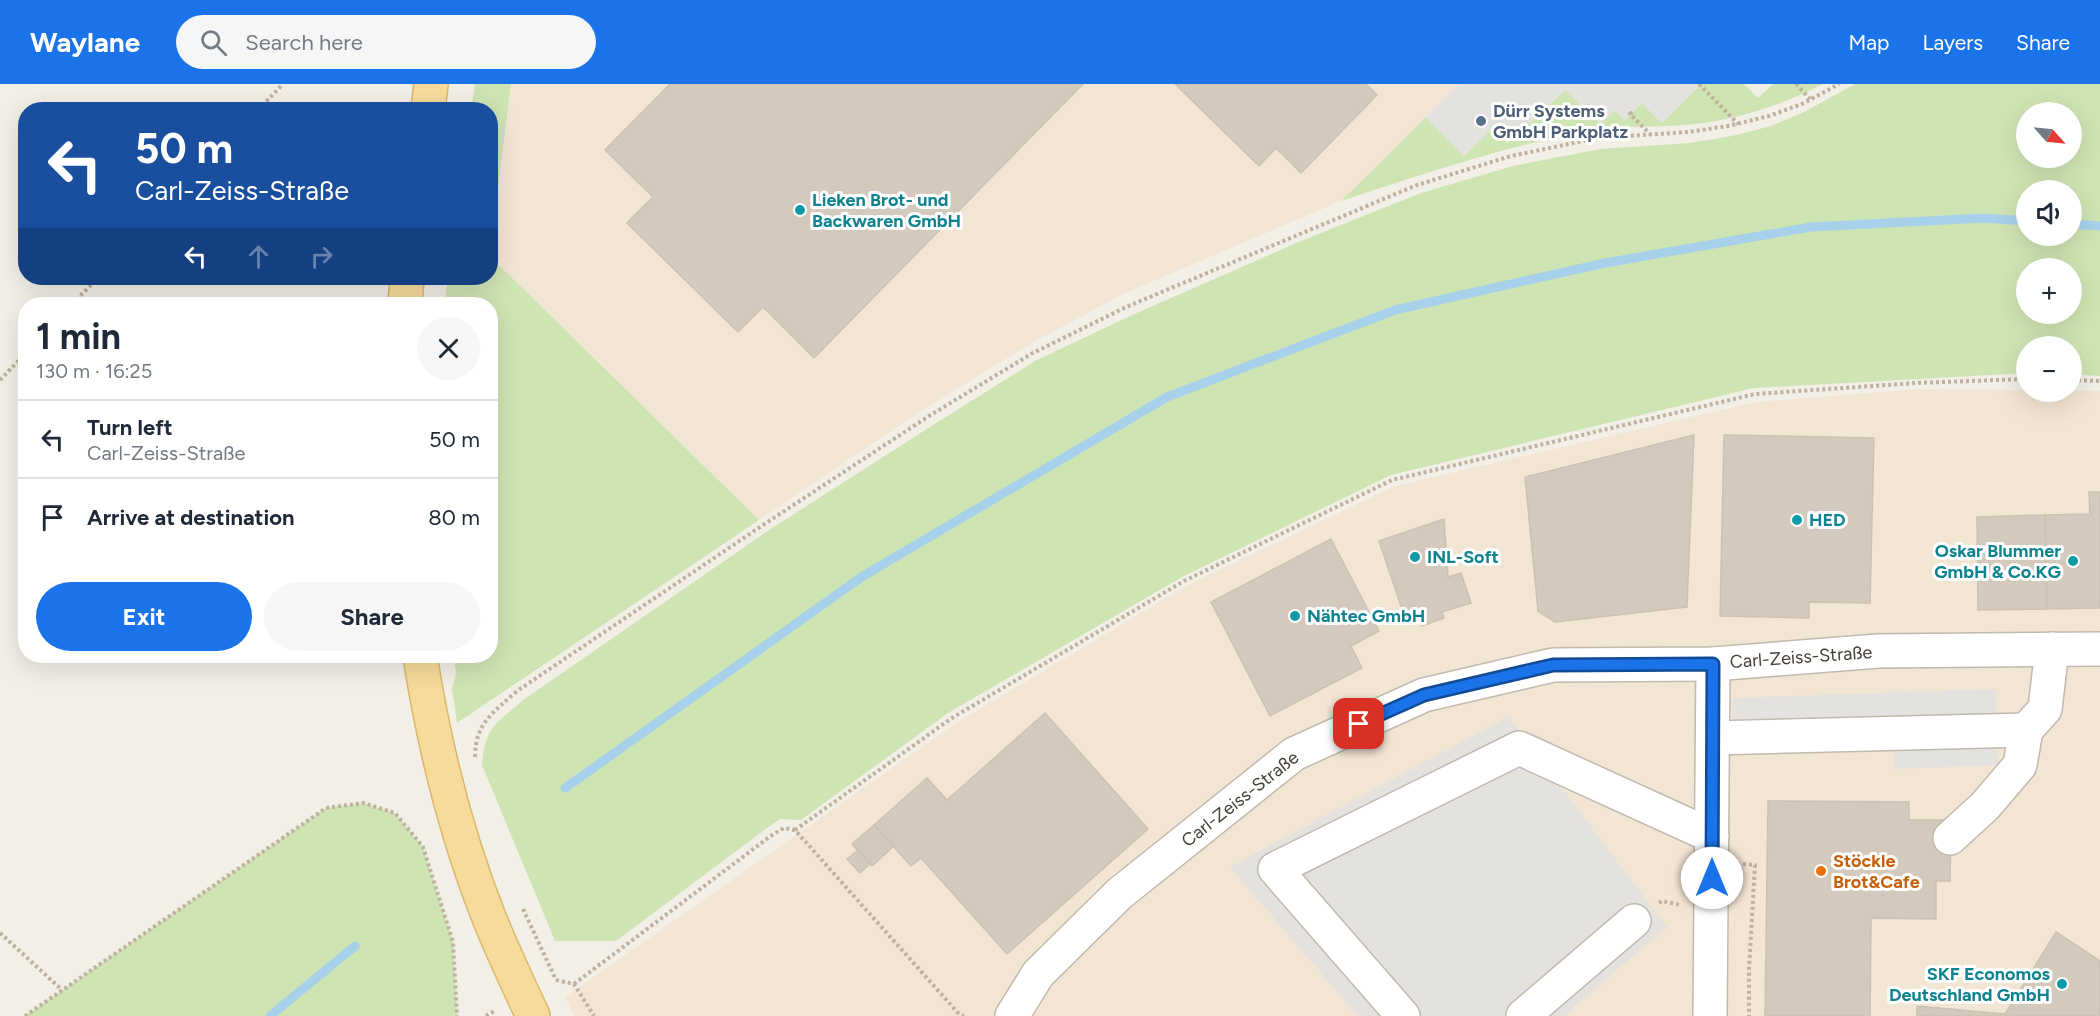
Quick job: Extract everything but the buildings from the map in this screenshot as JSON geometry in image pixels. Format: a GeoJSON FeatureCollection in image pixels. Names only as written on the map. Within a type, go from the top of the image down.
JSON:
{"type":"FeatureCollection","features":[{"type":"Feature","properties":{"kind":"main road"},"geometry":{"type":"LineString","coordinates":[[429,102],[431,84]]}},
{"type":"Feature","properties":{"kind":"main road"},"geometry":{"type":"LineString","coordinates":[[421,663],[429,711],[454,814],[490,918],[533,1016]]}},
{"type":"Feature","properties":{"kind":"street","name":"Carl-Zeiss-Straße"},"geometry":{"type":"LineString","coordinates":[[1012,1016],[1038,974],[1119,894],[1294,754],[1424,695],[1553,665],[1713,664],[1878,651],[2100,649]]}},
{"type":"Feature","properties":{"kind":"street"},"geometry":{"type":"LineString","coordinates":[[1950,838],[1985,806],[2020,765],[2026,730],[2045,709],[2052,650]]}},
{"type":"Feature","properties":{"kind":"street"},"geometry":{"type":"LineString","coordinates":[[1710,1016],[1713,664]]}},
{"type":"Feature","properties":{"kind":"street"},"geometry":{"type":"LineString","coordinates":[[1713,738],[2026,730]]}},
{"type":"Feature","properties":{"kind":"street"},"geometry":{"type":"LineString","coordinates":[[1403,1016],[1275,869],[1519,748],[1712,848]]}},
{"type":"Feature","properties":{"kind":"street"},"geometry":{"type":"LineString","coordinates":[[1523,1016],[1635,921]]}},
{"type":"Feature","properties":{"kind":"path"},"geometry":{"type":"LineString","coordinates":[[266,102],[283,84]]}},
{"type":"Feature","properties":{"kind":"path"},"geometry":{"type":"LineString","coordinates":[[1699,84],[1738,124]]}},
{"type":"Feature","properties":{"kind":"path"},"geometry":{"type":"LineString","coordinates":[[1796,84],[1810,99]]}},
{"type":"Feature","properties":{"kind":"path"},"geometry":{"type":"LineString","coordinates":[[475,764],[475,742],[483,723],[517,691],[929,416],[1031,354],[1126,307],[1417,185],[1511,156],[1598,138],[1688,132],[1738,124],[1769,116],[1839,84]]}},
{"type":"Feature","properties":{"kind":"path"},"geometry":{"type":"LineString","coordinates":[[1632,112],[1630,114],[1651,135]]}},
{"type":"Feature","properties":{"kind":"path"},"geometry":{"type":"LineString","coordinates":[[79,297],[91,285]]}},
{"type":"Feature","properties":{"kind":"path"},"geometry":{"type":"LineString","coordinates":[[0,380],[18,361]]}},
{"type":"Feature","properties":{"kind":"path"},"geometry":{"type":"LineString","coordinates":[[795,830],[952,718],[1184,581],[1392,480],[1755,394],[1916,383],[2016,379]]}},
{"type":"Feature","properties":{"kind":"path"},"geometry":{"type":"LineString","coordinates":[[2082,380],[2100,381]]}},
{"type":"Feature","properties":{"kind":"path"},"geometry":{"type":"LineString","coordinates":[[25,1016],[326,808],[363,803],[394,813],[423,847],[453,942],[457,1016]]}},
{"type":"Feature","properties":{"kind":"path"},"geometry":{"type":"LineString","coordinates":[[574,984],[784,828],[795,830],[959,1014],[964,1016]]}},
{"type":"Feature","properties":{"kind":"path"},"geometry":{"type":"LineString","coordinates":[[1712,848],[1755,865],[1749,969],[1749,1016]]}},
{"type":"Feature","properties":{"kind":"path"},"geometry":{"type":"LineString","coordinates":[[1635,921],[1662,901],[1712,912]]}},
{"type":"Feature","properties":{"kind":"path"},"geometry":{"type":"LineString","coordinates":[[523,908],[556,980],[574,984],[594,1016]]}},
{"type":"Feature","properties":{"kind":"path"},"geometry":{"type":"LineString","coordinates":[[0,933],[62,990]]}},
{"type":"Feature","properties":{"kind":"shaded area"},"geometry":{"type":"Polygon","coordinates":[[[511,84],[1459,84],[1341,201],[1121,295],[1027,346],[924,409],[759,520],[498,264],[498,196],[511,84]]]}},
{"type":"Feature","properties":{"kind":"shaded area","name":"Dürr Systems GmbH Parkplatz"},"geometry":{"type":"Polygon","coordinates":[[[1459,84],[1701,84],[1662,123],[1642,103],[1625,120],[1615,110],[1600,124],[1565,90],[1507,143],[1492,129],[1464,156],[1426,117],[1459,84]]]}},
{"type":"Feature","properties":{"kind":"shaded area"},"geometry":{"type":"Polygon","coordinates":[[[1915,389],[2016,390],[2016,402],[2082,402],[2082,391],[2100,391],[2100,1016],[574,1016],[565,997],[956,723],[1188,585],[1395,486],[1756,402],[1915,389]]]}},
{"type":"Feature","properties":{"kind":"shaded area"},"geometry":{"type":"Polygon","coordinates":[[[1996,689],[1998,765],[1895,769],[1895,740],[1733,745],[1732,698],[1996,689]]]}},
{"type":"Feature","properties":{"kind":"shaded area"},"geometry":{"type":"Polygon","coordinates":[[[1508,717],[1667,927],[1564,1016],[1358,1016],[1230,867],[1508,717]]]}},
{"type":"Feature","properties":{"kind":"green space"},"geometry":{"type":"Polygon","coordinates":[[[475,84],[511,84],[498,189],[498,102],[472,102],[475,84]]]}},
{"type":"Feature","properties":{"kind":"green space"},"geometry":{"type":"Polygon","coordinates":[[[1701,84],[1744,84],[1758,98],[1773,84],[1823,84],[1773,106],[1738,116],[1674,126],[1605,128],[1562,136],[1466,161],[1341,201],[1426,117],[1464,156],[1492,128],[1507,143],[1565,90],[1615,110],[1625,120],[1642,103],[1662,123],[1701,84]]]}},
{"type":"Feature","properties":{"kind":"green space"},"geometry":{"type":"Polygon","coordinates":[[[1855,84],[2100,84],[2100,376],[2082,375],[2082,336],[2016,336],[2016,374],[1754,388],[1391,475],[1182,577],[948,713],[801,820],[780,819],[616,941],[555,941],[482,765],[489,734],[499,721],[523,700],[766,532],[1035,361],[1130,316],[1301,241],[1421,193],[1513,166],[1600,149],[1689,143],[1732,136],[1771,126],[1804,112],[1855,84]]]}},
{"type":"Feature","properties":{"kind":"green space"},"geometry":{"type":"Polygon","coordinates":[[[498,264],[759,520],[457,723],[452,689],[456,674],[455,663],[498,663],[498,297],[445,297],[447,285],[498,285],[498,264]]]}},
{"type":"Feature","properties":{"kind":"green space"},"geometry":{"type":"Polygon","coordinates":[[[363,803],[395,813],[423,847],[453,942],[457,1016],[25,1016],[326,808],[363,803]]]}},
{"type":"Feature","properties":{"kind":"waterway"},"geometry":{"type":"LineString","coordinates":[[565,788],[863,576],[1167,397],[1395,310],[1605,263],[1811,227],[1984,218],[2016,220]]}},
{"type":"Feature","properties":{"kind":"waterway"},"geometry":{"type":"LineString","coordinates":[[2082,225],[2100,226]]}},
{"type":"Feature","properties":{"kind":"waterway"},"geometry":{"type":"LineString","coordinates":[[270,1016],[355,946]]}},
{"type":"Feature","properties":{"kind":"place","name":"Dürr Systems GmbH Parkplatz"},"geometry":{"type":"Point","coordinates":[1481,121]}},
{"type":"Feature","properties":{"kind":"place","name":"Lieken Brot- und Backwaren GmbH"},"geometry":{"type":"Point","coordinates":[800,210]}},
{"type":"Feature","properties":{"kind":"place","name":"HED"},"geometry":{"type":"Point","coordinates":[1797,520]}},
{"type":"Feature","properties":{"kind":"place","name":"INL-Soft"},"geometry":{"type":"Point","coordinates":[1415,557]}},
{"type":"Feature","properties":{"kind":"place","name":"Oskar Blummer GmbH & Co.KG"},"geometry":{"type":"Point","coordinates":[2073,561]}},
{"type":"Feature","properties":{"kind":"place","name":"Nähtec GmbH"},"geometry":{"type":"Point","coordinates":[1295,616]}},
{"type":"Feature","properties":{"kind":"place","name":"Stöckle Brot&Cafe"},"geometry":{"type":"Point","coordinates":[1821,871]}},
{"type":"Feature","properties":{"kind":"place","name":"SKF Economos Deutschland GmbH"},"geometry":{"type":"Point","coordinates":[2062,984]}},
{"type":"Feature","properties":{"kind":"route"},"geometry":{"type":"LineString","coordinates":[[1359,724],[1424,695],[1553,665],[1713,664],[1712,878]]}}]}
